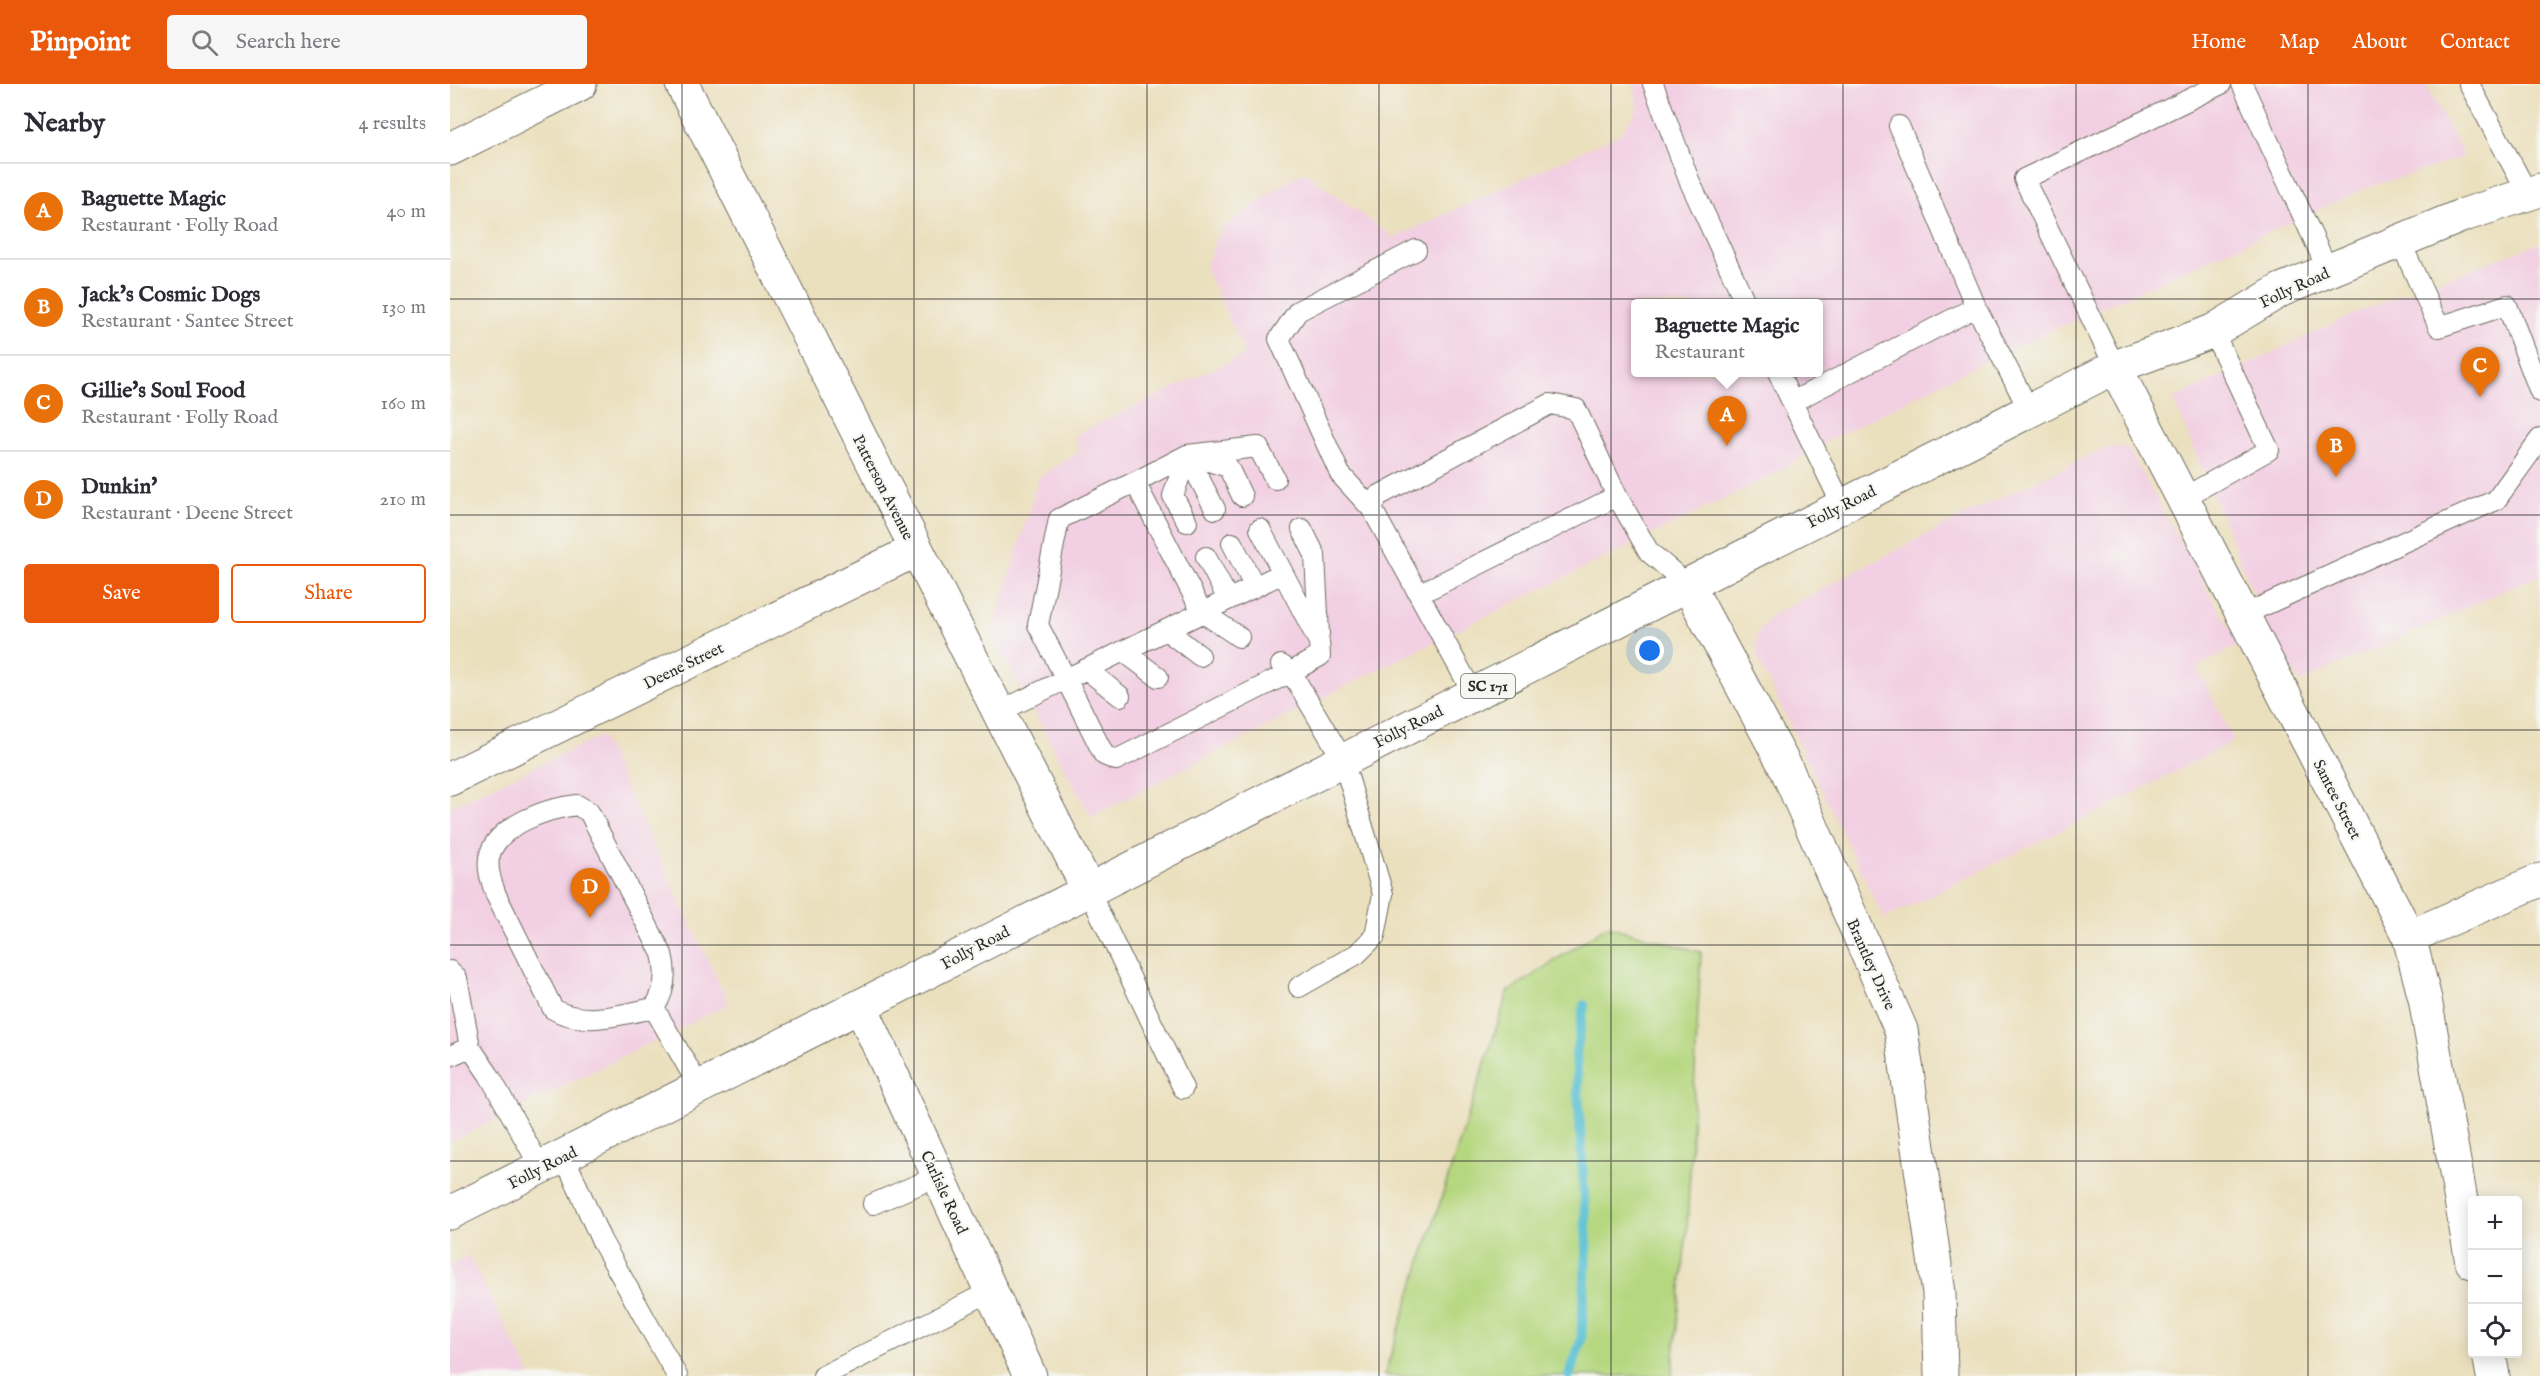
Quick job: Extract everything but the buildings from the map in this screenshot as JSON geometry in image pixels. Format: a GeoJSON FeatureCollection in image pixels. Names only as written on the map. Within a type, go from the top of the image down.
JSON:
{"type":"FeatureCollection","features":[{"type":"Feature","properties":{"kind":"street"},"geometry":{"type":"LineString","coordinates":[[450,149],[580,84]]}},
{"type":"Feature","properties":{"kind":"street","name":"Patterson Avenue"},"geometry":{"type":"LineString","coordinates":[[682,84],[1088,889]]}},
{"type":"Feature","properties":{"kind":"street","name":"Folly Road"},"geometry":{"type":"LineString","coordinates":[[450,1213],[861,1007],[1088,889],[2115,367],[2213,331],[2281,290],[2328,270],[2461,216],[2534,192]]}},
{"type":"Feature","properties":{"kind":"street","name":"Santee Street"},"geometry":{"type":"LineString","coordinates":[[2115,367],[2409,937],[2425,999],[2470,1250]]}},
{"type":"Feature","properties":{"kind":"street","name":"Deene Street"},"geometry":{"type":"LineString","coordinates":[[450,779],[916,550]]}},
{"type":"Feature","properties":{"kind":"street","name":"Brantley Drive"},"geometry":{"type":"LineString","coordinates":[[1689,585],[1786,768],[1901,1030],[1939,1293],[1941,1376]]}},
{"type":"Feature","properties":{"kind":"street"},"geometry":{"type":"LineString","coordinates":[[2409,937],[2540,880]]}},
{"type":"Feature","properties":{"kind":"street","name":"Carlisle Road"},"geometry":{"type":"LineString","coordinates":[[861,1007],[1029,1376]]}},
{"type":"Feature","properties":{"kind":"street"},"geometry":{"type":"LineString","coordinates":[[2490,1358],[2493,1376]]}},
{"type":"Feature","properties":{"kind":"lane"},"geometry":{"type":"LineString","coordinates":[[1653,84],[1689,180],[1744,299]]}},
{"type":"Feature","properties":{"kind":"lane"},"geometry":{"type":"LineString","coordinates":[[2115,367],[2024,179],[2221,84]]}},
{"type":"Feature","properties":{"kind":"lane"},"geometry":{"type":"LineString","coordinates":[[2242,84],[2328,270]]}},
{"type":"Feature","properties":{"kind":"lane"},"geometry":{"type":"LineString","coordinates":[[2469,84],[2534,192]]}},
{"type":"Feature","properties":{"kind":"lane"},"geometry":{"type":"LineString","coordinates":[[1899,126],[1976,307],[2030,410]]}},
{"type":"Feature","properties":{"kind":"lane"},"geometry":{"type":"LineString","coordinates":[[2400,241],[2439,327],[2507,305],[2540,392]]}},
{"type":"Feature","properties":{"kind":"lane"},"geometry":{"type":"LineString","coordinates":[[1416,250],[1298,311],[1279,339],[1340,474],[1372,509],[1473,693]]}},
{"type":"Feature","properties":{"kind":"lane"},"geometry":{"type":"LineString","coordinates":[[1792,402],[1976,307]]}},
{"type":"Feature","properties":{"kind":"lane"},"geometry":{"type":"LineString","coordinates":[[2183,498],[2269,450],[2213,331]]}},
{"type":"Feature","properties":{"kind":"lane"},"geometry":{"type":"LineString","coordinates":[[1780,377],[1842,506]]}},
{"type":"Feature","properties":{"kind":"lane"},"geometry":{"type":"LineString","coordinates":[[1372,509],[1378,496],[1550,405],[1576,409],[1617,496],[1649,552],[1689,585]]}},
{"type":"Feature","properties":{"kind":"lane"},"geometry":{"type":"LineString","coordinates":[[2243,615],[2496,500],[2540,439]]}},
{"type":"Feature","properties":{"kind":"lane"},"geometry":{"type":"LineString","coordinates":[[1275,479],[1258,447],[1187,454],[1059,519],[1038,625],[1104,755],[1116,760],[1163,731],[1286,668],[1320,656],[1316,555],[1302,529]]}},
{"type":"Feature","properties":{"kind":"lane"},"geometry":{"type":"LineString","coordinates":[[1187,454],[1228,467],[1242,496]]}},
{"type":"Feature","properties":{"kind":"lane"},"geometry":{"type":"LineString","coordinates":[[1187,454],[1215,509]]}},
{"type":"Feature","properties":{"kind":"lane"},"geometry":{"type":"LineString","coordinates":[[1187,454],[1173,496],[1187,522]]}},
{"type":"Feature","properties":{"kind":"lane"},"geometry":{"type":"LineString","coordinates":[[1135,482],[1202,612],[1239,638]]}},
{"type":"Feature","properties":{"kind":"lane"},"geometry":{"type":"LineString","coordinates":[[1419,594],[1617,496]]}},
{"type":"Feature","properties":{"kind":"lane"},"geometry":{"type":"LineString","coordinates":[[1260,529],[1319,642]]}},
{"type":"Feature","properties":{"kind":"lane"},"geometry":{"type":"LineString","coordinates":[[1233,543],[1255,587]]}},
{"type":"Feature","properties":{"kind":"lane"},"geometry":{"type":"LineString","coordinates":[[1206,557],[1228,599]]}},
{"type":"Feature","properties":{"kind":"lane"},"geometry":{"type":"LineString","coordinates":[[999,712],[1283,573]]}},
{"type":"Feature","properties":{"kind":"lane"},"geometry":{"type":"LineString","coordinates":[[1166,630],[1200,656]]}},
{"type":"Feature","properties":{"kind":"lane"},"geometry":{"type":"LineString","coordinates":[[1123,651],[1158,677]]}},
{"type":"Feature","properties":{"kind":"lane"},"geometry":{"type":"LineString","coordinates":[[1286,668],[1343,760],[1383,894],[1375,936],[1357,954],[1299,987]]}},
{"type":"Feature","properties":{"kind":"lane"},"geometry":{"type":"LineString","coordinates":[[1086,669],[1120,696]]}},
{"type":"Feature","properties":{"kind":"lane"},"geometry":{"type":"LineString","coordinates":[[577,805],[589,812],[662,954],[666,968],[662,996],[654,1008],[597,1019],[565,1016],[553,1009],[490,877],[489,857],[496,842],[507,831],[556,808],[577,805]]}},
{"type":"Feature","properties":{"kind":"lane"},"geometry":{"type":"LineString","coordinates":[[1088,889],[1183,1088]]}},
{"type":"Feature","properties":{"kind":"lane"},"geometry":{"type":"LineString","coordinates":[[450,971],[457,978],[470,1047],[553,1162],[601,1240],[677,1376]]}},
{"type":"Feature","properties":{"kind":"lane"},"geometry":{"type":"LineString","coordinates":[[654,1008],[700,1088]]}},
{"type":"Feature","properties":{"kind":"lane"},"geometry":{"type":"LineString","coordinates":[[450,1056],[470,1047]]}},
{"type":"Feature","properties":{"kind":"lane"},"geometry":{"type":"LineString","coordinates":[[873,1204],[938,1176]]}},
{"type":"Feature","properties":{"kind":"lane"},"geometry":{"type":"LineString","coordinates":[[823,1376],[991,1291]]}},
{"type":"Feature","properties":{"kind":"shaded area"},"geometry":{"type":"Polygon","coordinates":[[[1634,84],[2426,84],[2464,157],[2367,188],[1987,360],[1829,440],[1771,476],[1371,673],[1091,817],[992,634],[1039,477],[1080,451],[1074,435],[1245,354],[1205,266],[1221,230],[1274,190],[1304,172],[1394,238],[1620,134],[1638,109],[1634,84]]]}},
{"type":"Feature","properties":{"kind":"shaded area"},"geometry":{"type":"Polygon","coordinates":[[[2540,243],[2540,575],[2300,682],[2271,635],[2173,399],[2363,310],[2540,243]]]}},
{"type":"Feature","properties":{"kind":"shaded area"},"geometry":{"type":"Polygon","coordinates":[[[2127,447],[2239,645],[2197,667],[2234,741],[1884,919],[1757,657],[1756,635],[1770,616],[1947,524],[2105,448],[2127,447]]]}},
{"type":"Feature","properties":{"kind":"shaded area"},"geometry":{"type":"Polygon","coordinates":[[[601,736],[729,1004],[450,1142],[450,807],[601,736]]]}},
{"type":"Feature","properties":{"kind":"shaded area"},"geometry":{"type":"Polygon","coordinates":[[[469,1256],[531,1376],[450,1376],[450,1266],[469,1256]]]}},
{"type":"Feature","properties":{"kind":"green space"},"geometry":{"type":"Polygon","coordinates":[[[1607,926],[1701,952],[1687,1229],[1672,1376],[1384,1376],[1508,992],[1607,926]]]}},
{"type":"Feature","properties":{"kind":"waterway"},"geometry":{"type":"LineString","coordinates":[[1569,1376],[1581,1341],[1587,1247],[1576,1054],[1584,1005]]}},
{"type":"Feature","properties":{"kind":"place","name":"Gillie's Soul Food"},"geometry":{"type":"Point","coordinates":[2480,397]}},
{"type":"Feature","properties":{"kind":"place","name":"Baguette Magic"},"geometry":{"type":"Point","coordinates":[1727,446]}},
{"type":"Feature","properties":{"kind":"place","name":"Jack's Cosmic Dogs"},"geometry":{"type":"Point","coordinates":[2336,477]}},
{"type":"Feature","properties":{"kind":"place","name":"Dunkin'"},"geometry":{"type":"Point","coordinates":[590,918]}}]}
